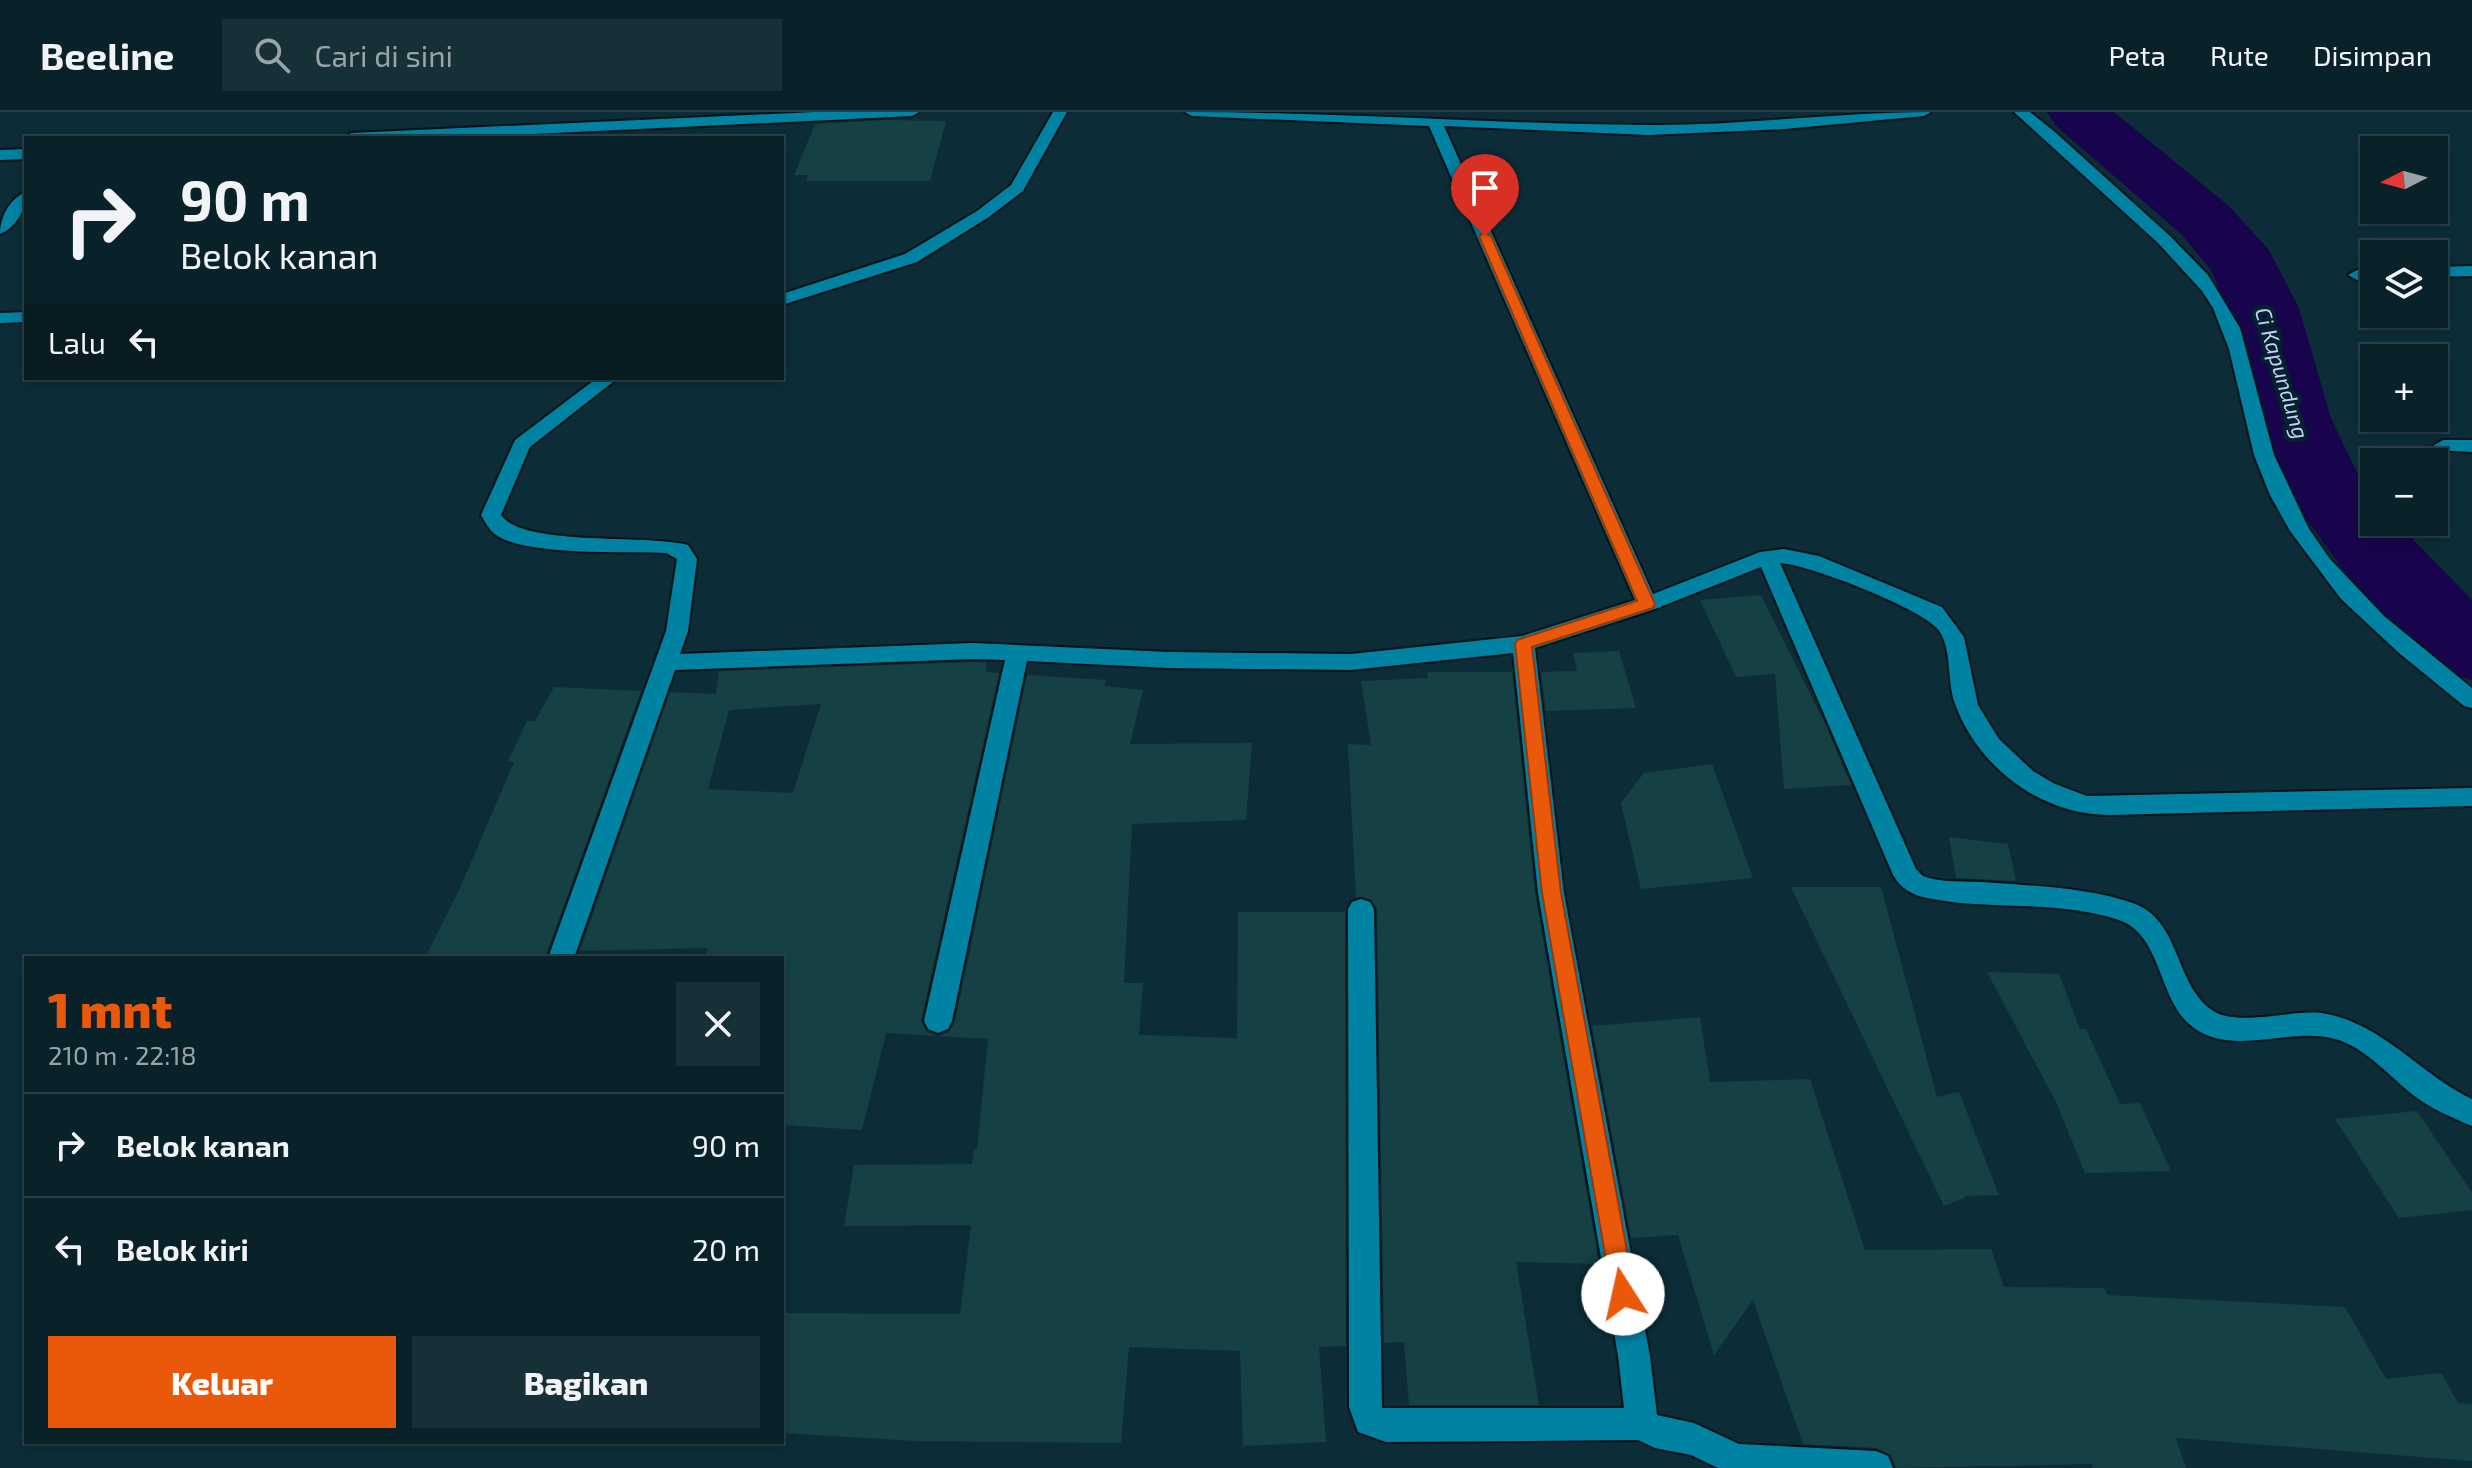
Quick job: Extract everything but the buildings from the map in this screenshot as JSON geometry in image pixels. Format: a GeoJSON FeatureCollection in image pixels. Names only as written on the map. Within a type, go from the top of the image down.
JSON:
{"type":"FeatureCollection","features":[{"type":"Feature","properties":{"kind":"street"},"geometry":{"type":"LineString","coordinates":[[420,136],[660,117],[912,112]]}},
{"type":"Feature","properties":{"kind":"street"},"geometry":{"type":"LineString","coordinates":[[784,299],[911,258],[983,214],[1017,188],[1060,112]]}},
{"type":"Feature","properties":{"kind":"street"},"geometry":{"type":"LineString","coordinates":[[1192,112],[1648,130],[1924,112]]}},
{"type":"Feature","properties":{"kind":"street"},"geometry":{"type":"LineString","coordinates":[[2021,112],[2158,234],[2211,290],[2225,314],[2263,452],[2293,521],[2327,572],[2361,609],[2401,645],[2472,700]]}},
{"type":"Feature","properties":{"kind":"street"},"geometry":{"type":"LineString","coordinates":[[1435,123],[1647,604]]}},
{"type":"Feature","properties":{"kind":"street"},"geometry":{"type":"LineString","coordinates":[[0,155],[24,154]]}},
{"type":"Feature","properties":{"kind":"street"},"geometry":{"type":"LineString","coordinates":[[0,229],[24,199]]}},
{"type":"Feature","properties":{"kind":"street"},"geometry":{"type":"LineString","coordinates":[[2448,272],[2472,271]]}},
{"type":"Feature","properties":{"kind":"street"},"geometry":{"type":"LineString","coordinates":[[0,318],[24,317]]}},
{"type":"Feature","properties":{"kind":"street"},"geometry":{"type":"LineString","coordinates":[[562,956],[677,631],[687,559],[681,550],[666,546],[544,540],[510,535],[496,524],[491,515],[522,444],[606,380]]}},
{"type":"Feature","properties":{"kind":"street"},"geometry":{"type":"LineString","coordinates":[[2443,446],[2472,446]]}},
{"type":"Feature","properties":{"kind":"street"},"geometry":{"type":"LineString","coordinates":[[1767,557],[1906,875],[1914,883],[1927,888],[2087,903],[2131,912],[2143,919],[2152,932],[2192,1009],[2204,1021],[2226,1029],[2316,1023],[2340,1028],[2363,1040],[2428,1089],[2472,1113]]}},
{"type":"Feature","properties":{"kind":"street"},"geometry":{"type":"LineString","coordinates":[[667,662],[973,651],[1169,660],[1351,662],[1523,644],[1647,604],[1767,557],[1797,557],[1934,612],[1950,626],[1958,643],[1960,683],[1972,716],[1996,752],[2030,783],[2059,797],[2089,805],[2131,806],[2472,797]]}},
{"type":"Feature","properties":{"kind":"street"},"geometry":{"type":"LineString","coordinates":[[1523,644],[1551,893],[1632,1341],[1642,1424]]}},
{"type":"Feature","properties":{"kind":"street"},"geometry":{"type":"LineString","coordinates":[[938,1021],[1018,653]]}},
{"type":"Feature","properties":{"kind":"street"},"geometry":{"type":"LineString","coordinates":[[1361,909],[1365,1407],[1369,1421],[1386,1426],[1642,1424],[1655,1432],[1694,1439],[1737,1464],[1876,1468]]}},
{"type":"Feature","properties":{"kind":"waterway","name":"Ci Kapundung"},"geometry":{"type":"LineString","coordinates":[[2077,112],[2205,220],[2244,265],[2263,308],[2292,418],[2321,483],[2380,559],[2456,638],[2472,649]]}},
{"type":"Feature","properties":{"kind":"route"},"geometry":{"type":"LineString","coordinates":[[1485,236],[1647,604],[1523,644],[1551,893],[1623,1294]]}}]}
